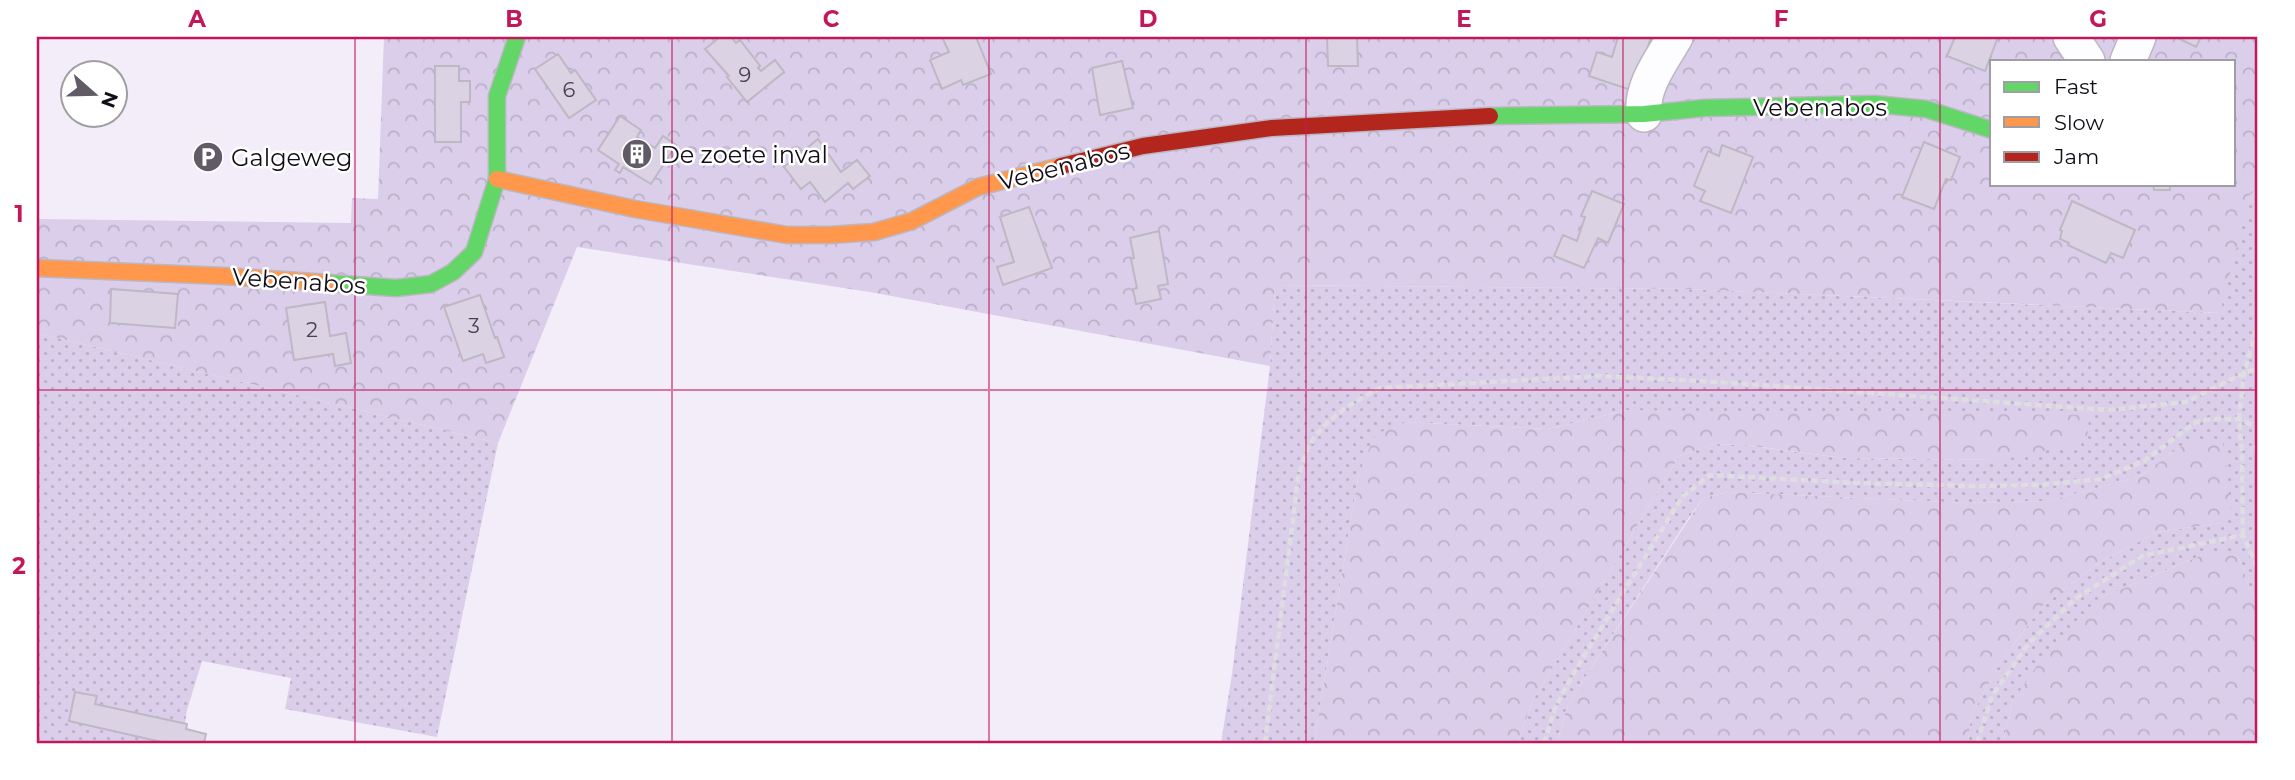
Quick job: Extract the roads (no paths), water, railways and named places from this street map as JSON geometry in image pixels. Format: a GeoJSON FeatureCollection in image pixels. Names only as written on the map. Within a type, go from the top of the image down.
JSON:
{"type":"FeatureCollection","features":[{"type":"Feature","properties":{"kind":"street","name":"Vebenabos"},"geometry":{"type":"LineString","coordinates":[[37,268],[224,276],[396,288],[431,284],[453,272],[474,252],[497,179],[497,96],[517,37]]}},
{"type":"Feature","properties":{"kind":"street"},"geometry":{"type":"LineString","coordinates":[[1644,114],[1646,90],[1675,37]]}},
{"type":"Feature","properties":{"kind":"street"},"geometry":{"type":"LineString","coordinates":[[2071,37],[2086,60]]}},
{"type":"Feature","properties":{"kind":"street"},"geometry":{"type":"LineString","coordinates":[[2128,60],[2138,37]]}},
{"type":"Feature","properties":{"kind":"street","name":"Vebenabos"},"geometry":{"type":"LineString","coordinates":[[497,179],[635,209],[775,233],[831,235],[874,232],[912,221],[978,187],[1143,146],[1285,127],[1454,117],[1644,114],[1704,108],[1874,104],[1926,109],[1990,129]]}},
{"type":"Feature","properties":{"kind":"place","name":"De zoete inval"},"geometry":{"type":"Point","coordinates":[637,154]}},
{"type":"Feature","properties":{"kind":"place","name":"Galgeweg"},"geometry":{"type":"Point","coordinates":[208,157]}}]}
